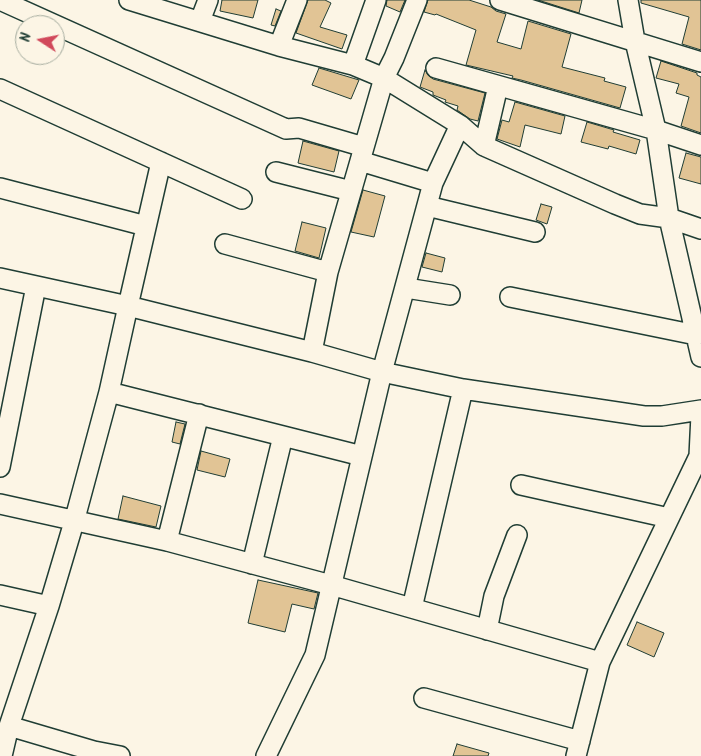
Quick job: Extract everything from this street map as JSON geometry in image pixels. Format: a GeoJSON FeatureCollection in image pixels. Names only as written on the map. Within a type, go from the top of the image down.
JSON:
{"type":"FeatureCollection","features":[{"type":"Feature","properties":{"kind":"street"},"geometry":{"type":"LineString","coordinates":[[0,0],[286,128],[299,128],[433,183]]}},
{"type":"Feature","properties":{"kind":"street"},"geometry":{"type":"LineString","coordinates":[[129,0],[279,46],[353,66],[384,78],[460,126],[484,146],[640,214],[669,218],[701,229]]}},
{"type":"Feature","properties":{"kind":"street"},"geometry":{"type":"LineString","coordinates":[[200,21],[208,0]]}},
{"type":"Feature","properties":{"kind":"street"},"geometry":{"type":"LineString","coordinates":[[279,46],[297,0]]}},
{"type":"Feature","properties":{"kind":"street"},"geometry":{"type":"LineString","coordinates":[[353,66],[376,0]]}},
{"type":"Feature","properties":{"kind":"street"},"geometry":{"type":"LineString","coordinates":[[312,352],[328,272],[384,78],[417,0]]}},
{"type":"Feature","properties":{"kind":"street"},"geometry":{"type":"LineString","coordinates":[[500,0],[635,40],[701,62]]}},
{"type":"Feature","properties":{"kind":"street"},"geometry":{"type":"LineString","coordinates":[[628,0],[635,40],[656,130],[669,218],[701,357]]}},
{"type":"Feature","properties":{"kind":"street"},"geometry":{"type":"LineString","coordinates":[[436,68],[656,130],[701,145]]}},
{"type":"Feature","properties":{"kind":"street"},"geometry":{"type":"LineString","coordinates":[[484,146],[498,86]]}},
{"type":"Feature","properties":{"kind":"street"},"geometry":{"type":"LineString","coordinates":[[0,89],[242,198]]}},
{"type":"Feature","properties":{"kind":"street"},"geometry":{"type":"LineString","coordinates":[[266,756],[315,655],[382,372],[433,183],[460,126]]}},
{"type":"Feature","properties":{"kind":"street"},"geometry":{"type":"LineString","coordinates":[[2,756],[9,726],[49,606],[74,522],[109,392],[161,162]]}},
{"type":"Feature","properties":{"kind":"street"},"geometry":{"type":"LineString","coordinates":[[276,172],[351,191]]}},
{"type":"Feature","properties":{"kind":"street"},"geometry":{"type":"LineString","coordinates":[[0,188],[146,226]]}},
{"type":"Feature","properties":{"kind":"street"},"geometry":{"type":"LineString","coordinates":[[427,206],[535,232]]}},
{"type":"Feature","properties":{"kind":"street"},"geometry":{"type":"LineString","coordinates":[[225,244],[328,272]]}},
{"type":"Feature","properties":{"kind":"street"},"geometry":{"type":"LineString","coordinates":[[0,278],[128,306],[312,352],[382,372],[463,389],[644,416],[662,416],[701,410]]}},
{"type":"Feature","properties":{"kind":"street"},"geometry":{"type":"LineString","coordinates":[[0,467],[36,286]]}},
{"type":"Feature","properties":{"kind":"street"},"geometry":{"type":"LineString","coordinates":[[406,288],[450,295]]}},
{"type":"Feature","properties":{"kind":"street"},"geometry":{"type":"LineString","coordinates":[[510,298],[696,335]]}},
{"type":"Feature","properties":{"kind":"street"},"geometry":{"type":"LineString","coordinates":[[412,608],[463,389]]}},
{"type":"Feature","properties":{"kind":"street"},"geometry":{"type":"LineString","coordinates":[[109,392],[362,456]]}},
{"type":"Feature","properties":{"kind":"street"},"geometry":{"type":"LineString","coordinates":[[167,542],[199,414]]}},
{"type":"Feature","properties":{"kind":"street"},"geometry":{"type":"LineString","coordinates":[[424,698],[578,749],[600,662],[700,457],[701,415]]}},
{"type":"Feature","properties":{"kind":"street"},"geometry":{"type":"LineString","coordinates":[[252,564],[283,436]]}},
{"type":"Feature","properties":{"kind":"street"},"geometry":{"type":"LineString","coordinates":[[521,484],[669,518]]}},
{"type":"Feature","properties":{"kind":"street"},"geometry":{"type":"LineString","coordinates":[[0,504],[167,542],[252,564],[600,662]]}},
{"type":"Feature","properties":{"kind":"street"},"geometry":{"type":"LineString","coordinates":[[487,630],[494,596],[517,535]]}},
{"type":"Feature","properties":{"kind":"street"},"geometry":{"type":"LineString","coordinates":[[0,595],[49,606]]}},
{"type":"Feature","properties":{"kind":"street"},"geometry":{"type":"LineString","coordinates":[[9,726],[93,753],[120,756]]}},
{"type":"Feature","properties":{"kind":"building"},"geometry":{"type":"Polygon","coordinates":[[[222,0],[258,0],[253,18],[220,11],[222,0]]]}},
{"type":"Feature","properties":{"kind":"building"},"geometry":{"type":"Polygon","coordinates":[[[308,0],[325,0],[331,3],[320,27],[347,35],[342,49],[296,33],[308,0]]]}},
{"type":"Feature","properties":{"kind":"building"},"geometry":{"type":"Polygon","coordinates":[[[387,0],[405,0],[400,12],[386,6],[387,0]]]}},
{"type":"Feature","properties":{"kind":"building"},"geometry":{"type":"Polygon","coordinates":[[[428,0],[469,0],[506,14],[497,42],[521,49],[528,21],[571,34],[562,67],[605,78],[604,81],[626,87],[620,108],[512,78],[513,76],[466,65],[476,30],[436,14],[424,12],[428,0]]]}},
{"type":"Feature","properties":{"kind":"building"},"geometry":{"type":"Polygon","coordinates":[[[538,0],[582,0],[579,13],[538,0]]]}},
{"type":"Feature","properties":{"kind":"building"},"geometry":{"type":"Polygon","coordinates":[[[641,0],[701,0],[701,50],[682,44],[689,17],[641,3],[641,0]]]}},
{"type":"Feature","properties":{"kind":"building"},"geometry":{"type":"Polygon","coordinates":[[[276,9],[281,11],[275,26],[271,25],[276,9]]]}},
{"type":"Feature","properties":{"kind":"building"},"geometry":{"type":"Polygon","coordinates":[[[661,61],[697,73],[701,77],[701,133],[681,126],[689,97],[676,93],[679,84],[656,78],[661,61]]]}},
{"type":"Feature","properties":{"kind":"building"},"geometry":{"type":"Polygon","coordinates":[[[319,68],[359,80],[351,99],[312,85],[319,68]]]}},
{"type":"Feature","properties":{"kind":"building"},"geometry":{"type":"Polygon","coordinates":[[[425,70],[433,79],[485,93],[478,121],[470,119],[457,110],[458,106],[445,102],[446,100],[433,95],[433,92],[420,87],[425,70]]]}},
{"type":"Feature","properties":{"kind":"building"},"geometry":{"type":"Polygon","coordinates":[[[515,102],[565,116],[561,134],[525,125],[520,147],[497,139],[502,120],[509,122],[515,102]]]}},
{"type":"Feature","properties":{"kind":"building"},"geometry":{"type":"Polygon","coordinates":[[[587,122],[640,140],[636,154],[609,146],[608,149],[581,142],[587,122]]]}},
{"type":"Feature","properties":{"kind":"building"},"geometry":{"type":"Polygon","coordinates":[[[303,141],[339,151],[334,172],[298,163],[303,141]]]}},
{"type":"Feature","properties":{"kind":"building"},"geometry":{"type":"Polygon","coordinates":[[[686,153],[701,157],[701,184],[679,178],[686,153]]]}},
{"type":"Feature","properties":{"kind":"building"},"geometry":{"type":"Polygon","coordinates":[[[363,190],[385,196],[374,237],[351,232],[363,190]]]}},
{"type":"Feature","properties":{"kind":"building"},"geometry":{"type":"Polygon","coordinates":[[[541,204],[552,207],[547,224],[536,220],[541,204]]]}},
{"type":"Feature","properties":{"kind":"building"},"geometry":{"type":"Polygon","coordinates":[[[302,222],[326,228],[319,258],[295,251],[302,222]]]}},
{"type":"Feature","properties":{"kind":"building"},"geometry":{"type":"Polygon","coordinates":[[[426,253],[445,258],[442,272],[422,267],[426,253]]]}},
{"type":"Feature","properties":{"kind":"building"},"geometry":{"type":"Polygon","coordinates":[[[176,422],[185,424],[180,444],[172,442],[176,422]]]}},
{"type":"Feature","properties":{"kind":"building"},"geometry":{"type":"Polygon","coordinates":[[[201,451],[230,459],[225,477],[197,470],[201,451]]]}},
{"type":"Feature","properties":{"kind":"building"},"geometry":{"type":"Polygon","coordinates":[[[123,496],[161,506],[156,527],[118,519],[123,496]]]}},
{"type":"Feature","properties":{"kind":"building"},"geometry":{"type":"Polygon","coordinates":[[[258,580],[318,593],[314,609],[292,604],[285,632],[248,623],[258,580]]]}},
{"type":"Feature","properties":{"kind":"building"},"geometry":{"type":"Polygon","coordinates":[[[637,622],[664,633],[654,657],[627,645],[637,622]]]}},
{"type":"Feature","properties":{"kind":"building"},"geometry":{"type":"Polygon","coordinates":[[[457,744],[489,753],[488,756],[453,756],[457,744]]]}}]}
